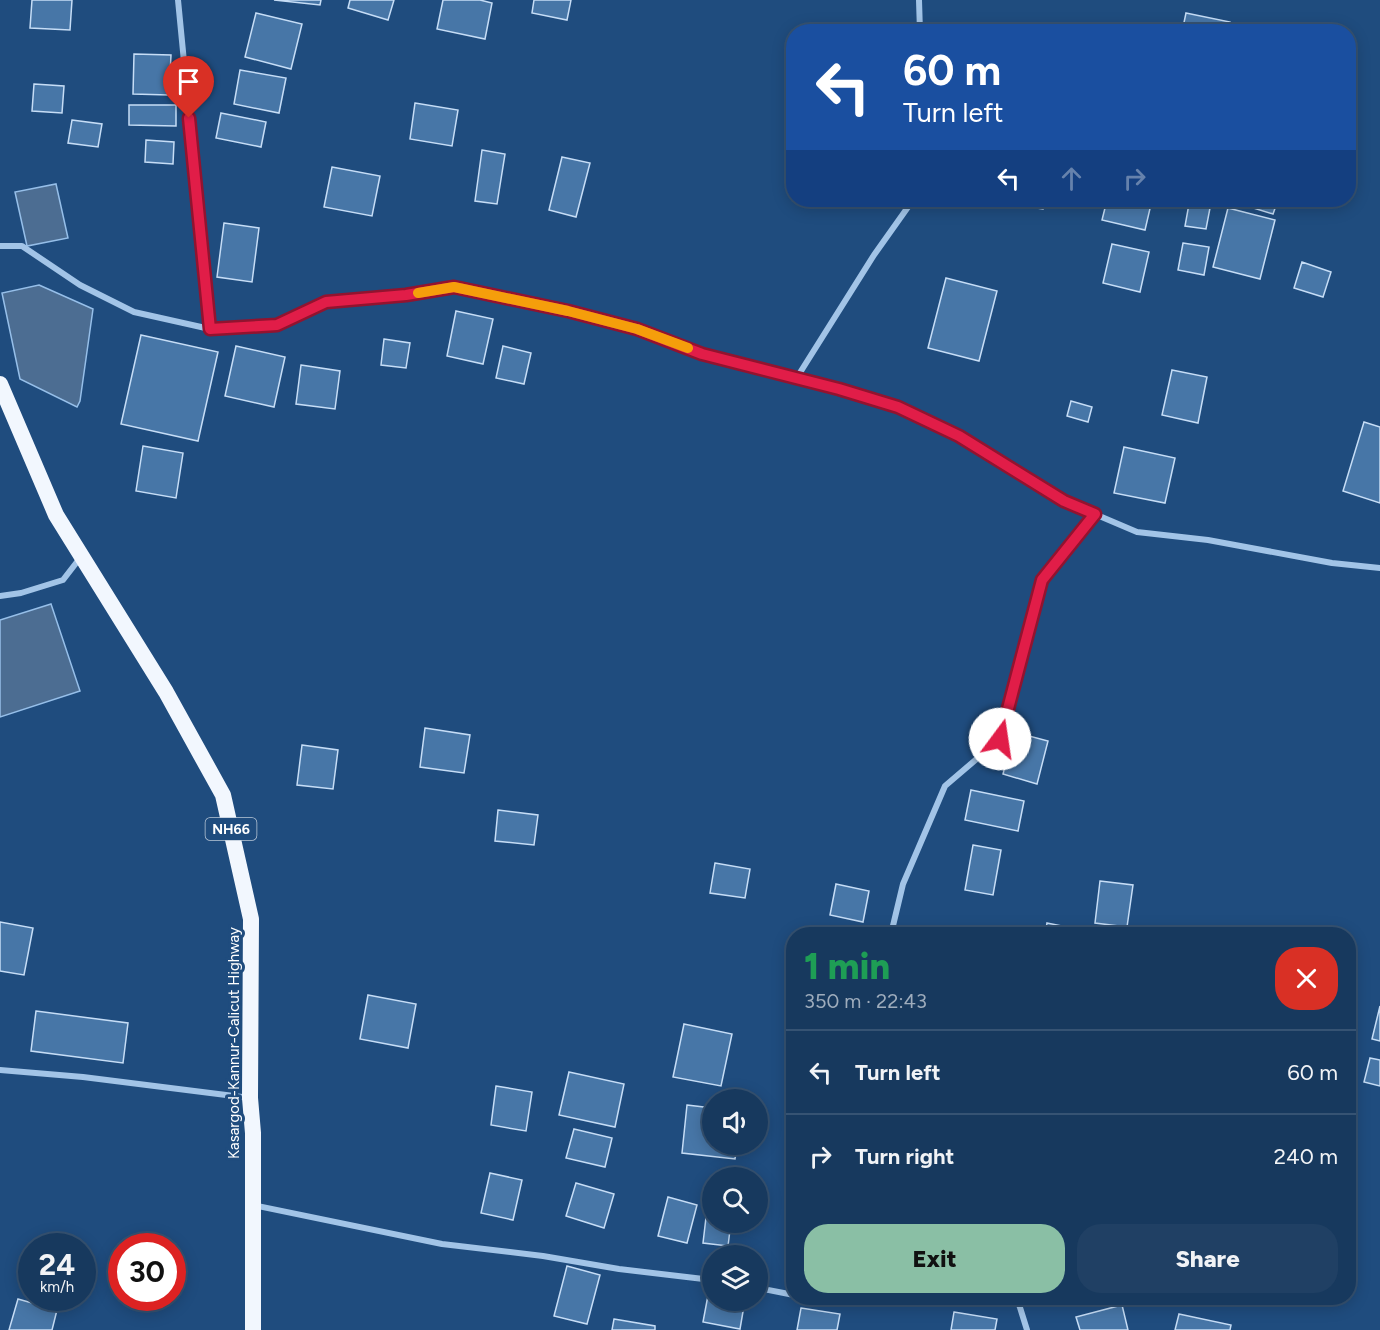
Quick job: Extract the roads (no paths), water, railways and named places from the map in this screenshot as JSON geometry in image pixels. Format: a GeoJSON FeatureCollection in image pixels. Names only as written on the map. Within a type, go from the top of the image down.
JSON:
{"type":"FeatureCollection","features":[{"type":"Feature","properties":{"kind":"highway","name":"Kasargod-Kannur-Calicut Highway"},"geometry":{"type":"LineString","coordinates":[[0,384],[56,515],[166,692],[223,795],[251,919],[250,1098],[253,1133],[253,1330]]}},
{"type":"Feature","properties":{"kind":"street"},"geometry":{"type":"LineString","coordinates":[[178,0],[210,329]]}},
{"type":"Feature","properties":{"kind":"street"},"geometry":{"type":"LineString","coordinates":[[919,0],[920,24]]}},
{"type":"Feature","properties":{"kind":"street"},"geometry":{"type":"LineString","coordinates":[[796,379],[874,255],[908,207]]}},
{"type":"Feature","properties":{"kind":"street"},"geometry":{"type":"LineString","coordinates":[[0,246],[22,246],[80,285],[134,312],[210,329],[277,325],[326,302],[406,295],[454,287],[568,311],[637,329],[702,354],[839,389],[898,407],[959,436],[1064,501],[1137,532],[1208,540],[1380,568]]}},
{"type":"Feature","properties":{"kind":"street"},"geometry":{"type":"LineString","coordinates":[[893,927],[903,884],[945,786],[1000,739],[1042,580],[1095,514]]}},
{"type":"Feature","properties":{"kind":"street"},"geometry":{"type":"LineString","coordinates":[[0,596],[63,580],[81,556]]}},
{"type":"Feature","properties":{"kind":"street"},"geometry":{"type":"LineString","coordinates":[[0,1071],[83,1077],[250,1098]]}},
{"type":"Feature","properties":{"kind":"street"},"geometry":{"type":"LineString","coordinates":[[253,1205],[442,1244],[702,1279]]}},
{"type":"Feature","properties":{"kind":"street"},"geometry":{"type":"LineString","coordinates":[[768,1290],[786,1293]]}},
{"type":"Feature","properties":{"kind":"street"},"geometry":{"type":"LineString","coordinates":[[1019,1305],[1027,1330]]}},
{"type":"Feature","properties":{"kind":"water"},"geometry":{"type":"Polygon","coordinates":[[[56,184],[68,238],[27,246],[15,192],[56,184]]]}},
{"type":"Feature","properties":{"kind":"water"},"geometry":{"type":"Polygon","coordinates":[[[39,285],[93,309],[80,401],[77,407],[20,379],[2,293],[39,285]]]}},
{"type":"Feature","properties":{"kind":"water"},"geometry":{"type":"Polygon","coordinates":[[[51,604],[80,691],[0,717],[0,620],[51,604]]]}}]}
